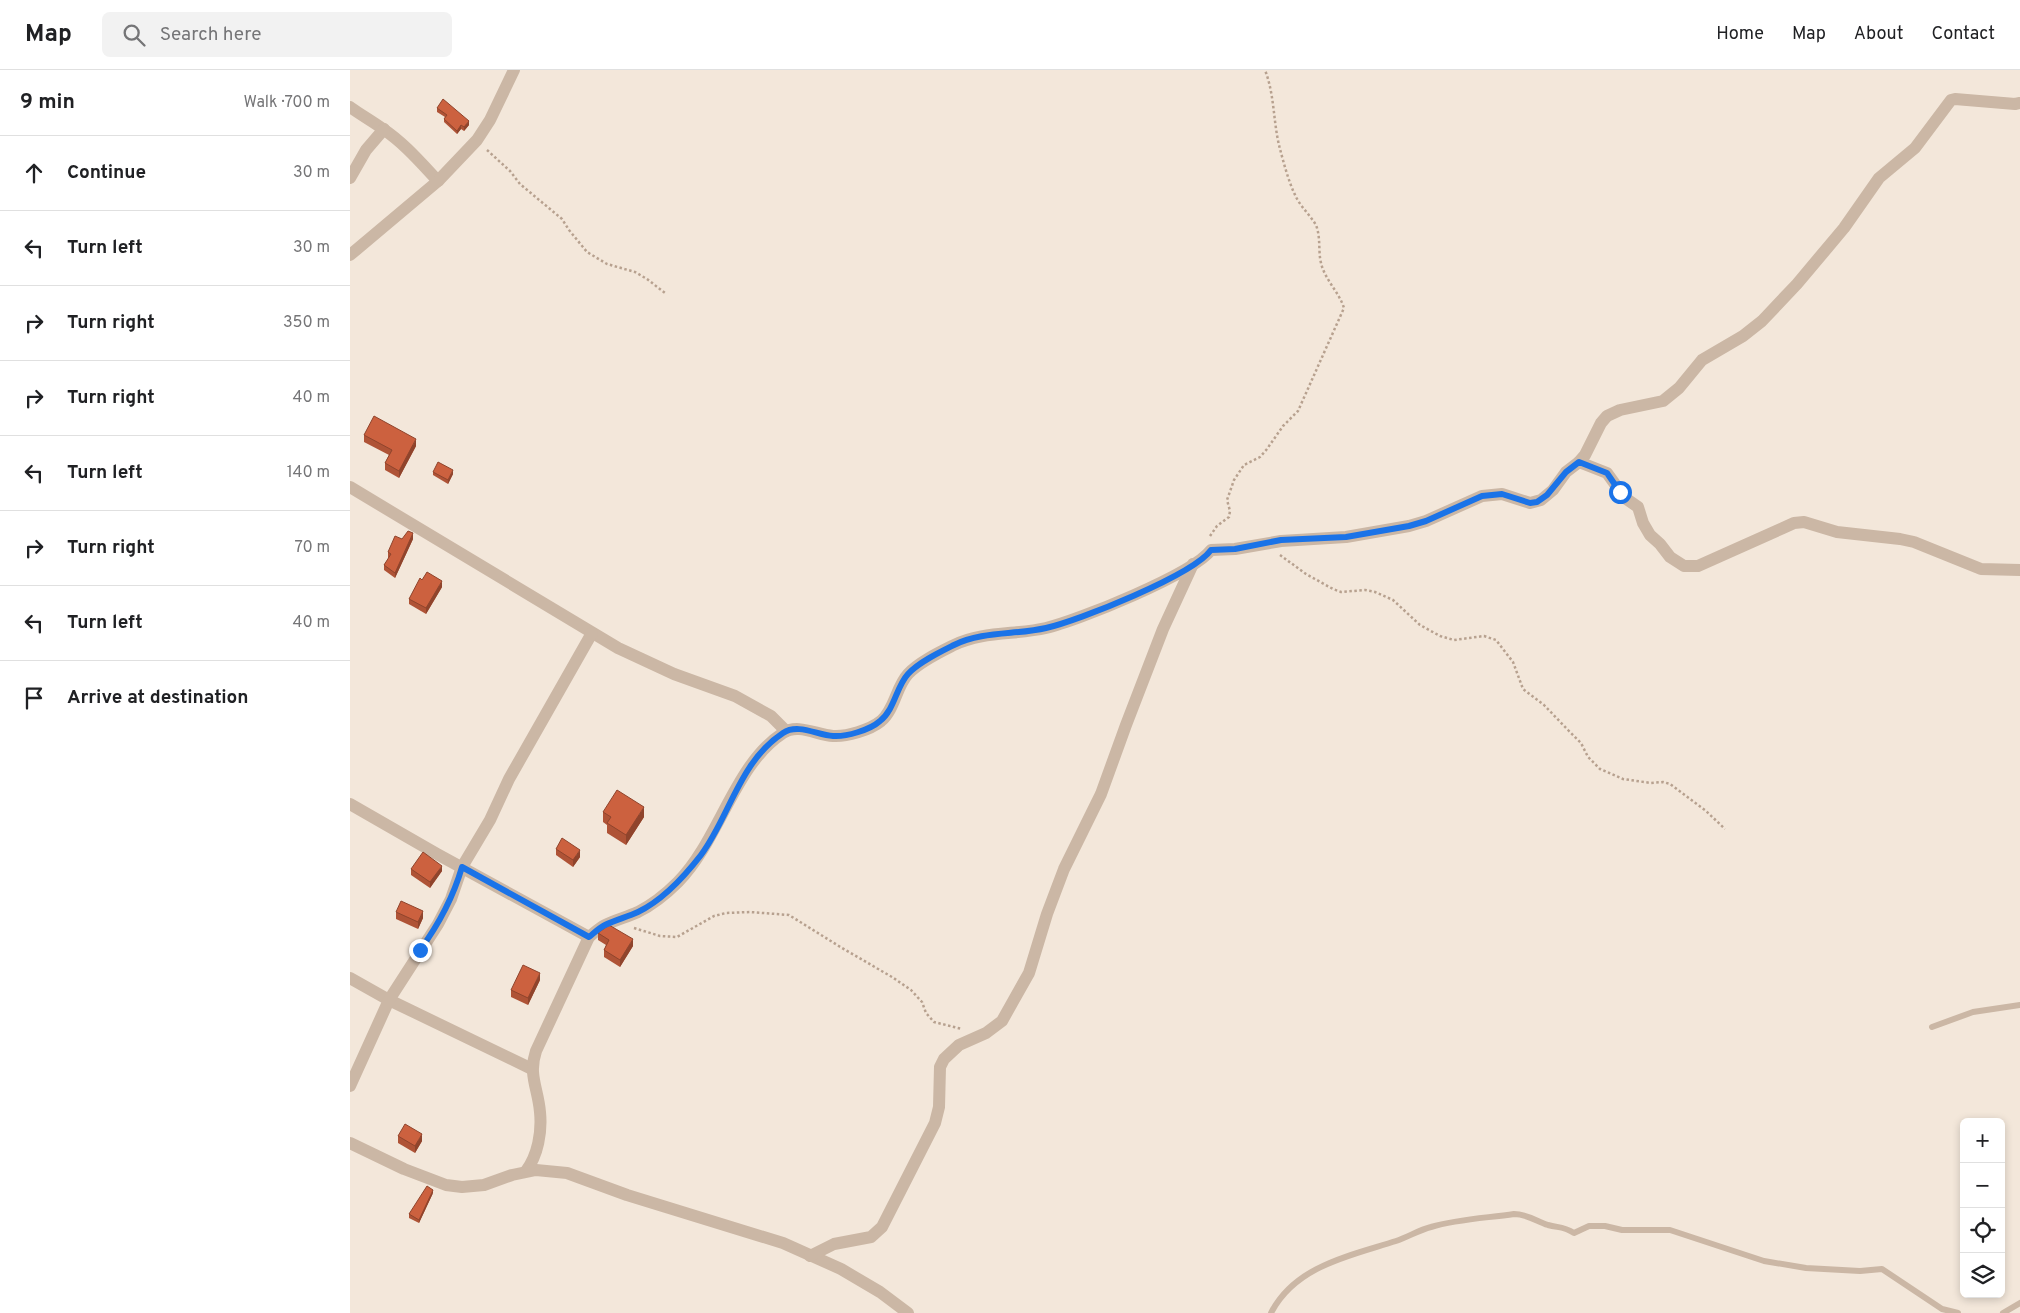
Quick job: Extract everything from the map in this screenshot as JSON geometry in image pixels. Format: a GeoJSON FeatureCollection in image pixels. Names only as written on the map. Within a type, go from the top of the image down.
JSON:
{"type":"FeatureCollection","features":[{"type":"Feature","properties":{"kind":"street"},"geometry":{"type":"LineString","coordinates":[[350,255],[438,181],[477,140],[490,120],[514,70]]}},
{"type":"Feature","properties":{"kind":"street"},"geometry":{"type":"LineString","coordinates":[[526,1171],[537,1149],[540,1133],[540,1112],[532,1069],[536,1051],[589,937],[605,925],[639,912],[678,882],[702,854],[746,772],[763,751],[786,731],[808,730],[834,736],[853,733],[871,726],[887,714],[908,675],[956,644],[980,636],[1019,633],[1047,628],[1161,583],[1193,564],[1211,550],[1235,549],[1281,540],[1346,537],[1409,526],[1440,515],[1468,500],[1487,495],[1502,494],[1530,503],[1537,502],[1547,495],[1566,472],[1585,455],[1601,423],[1607,416],[1620,410],[1652,404],[1668,398],[1679,388],[1702,360],[1743,336],[1762,321],[1797,284],[1844,228],[1879,178],[1915,148],[1950,100],[2020,103]]}},
{"type":"Feature","properties":{"kind":"street"},"geometry":{"type":"LineString","coordinates":[[350,107],[384,129],[412,152],[438,181]]}},
{"type":"Feature","properties":{"kind":"street"},"geometry":{"type":"LineString","coordinates":[[350,178],[369,145],[384,129]]}},
{"type":"Feature","properties":{"kind":"street"},"geometry":{"type":"LineString","coordinates":[[1579,462],[1607,473],[1625,498],[1638,508],[1643,523],[1650,535],[1670,558],[1684,566],[1698,566],[1794,523],[1804,522],[1837,532],[1886,536],[1914,542],[1981,569],[2020,570]]}},
{"type":"Feature","properties":{"kind":"street"},"geometry":{"type":"LineString","coordinates":[[350,487],[633,656],[748,702],[771,716],[786,731]]}},
{"type":"Feature","properties":{"kind":"street"},"geometry":{"type":"LineString","coordinates":[[810,1256],[834,1244],[871,1237],[882,1226],[936,1123],[939,1107],[940,1067],[944,1059],[959,1045],[996,1027],[1006,1016],[1029,973],[1047,914],[1064,869],[1101,794],[1163,629],[1193,564]]}},
{"type":"Feature","properties":{"kind":"street"},"geometry":{"type":"LineString","coordinates":[[350,1086],[389,1000],[438,924],[451,899],[462,867],[592,633]]}},
{"type":"Feature","properties":{"kind":"street"},"geometry":{"type":"LineString","coordinates":[[350,804],[589,937]]}},
{"type":"Feature","properties":{"kind":"street"},"geometry":{"type":"LineString","coordinates":[[350,978],[389,1000],[532,1069]]}},
{"type":"Feature","properties":{"kind":"street"},"geometry":{"type":"LineString","coordinates":[[350,1143],[404,1169],[446,1185],[462,1187],[484,1185],[526,1171],[536,1170],[567,1173],[636,1198],[783,1243],[841,1269],[880,1292],[908,1313]]}},
{"type":"Feature","properties":{"kind":"lane"},"geometry":{"type":"LineString","coordinates":[[1932,1027],[1973,1012],[2020,1005]]}},
{"type":"Feature","properties":{"kind":"lane"},"geometry":{"type":"LineString","coordinates":[[1271,1313],[1276,1303],[1288,1289],[1316,1268],[1397,1241],[1431,1227],[1514,1214],[1526,1215],[1550,1225],[1564,1227],[1574,1233],[1589,1226],[1605,1226],[1622,1230],[1670,1230],[1764,1260],[1816,1270],[1836,1269],[1860,1272],[1882,1269],[1942,1309],[1958,1313]]}},
{"type":"Feature","properties":{"kind":"lane"},"geometry":{"type":"LineString","coordinates":[[2003,1313],[2020,1304]]}},
{"type":"Feature","properties":{"kind":"path"},"geometry":{"type":"LineString","coordinates":[[1211,550],[1210,536],[1229,517],[1230,511],[1227,500],[1234,480],[1244,465],[1260,457],[1283,426],[1298,411],[1344,308],[1342,300],[1325,274],[1321,263],[1317,228],[1296,197],[1289,178],[1280,149],[1272,95],[1265,70]]}},
{"type":"Feature","properties":{"kind":"path"},"geometry":{"type":"LineString","coordinates":[[477,140],[510,171],[520,184],[562,219],[587,252],[607,264],[635,272],[647,278],[665,293]]}},
{"type":"Feature","properties":{"kind":"path"},"geometry":{"type":"LineString","coordinates":[[1264,544],[1306,574],[1333,589],[1340,592],[1365,590],[1394,600],[1415,621],[1430,632],[1454,640],[1484,636],[1496,640],[1513,662],[1523,689],[1544,705],[1581,743],[1588,757],[1600,769],[1623,779],[1670,784],[1706,811],[1725,829]]}},
{"type":"Feature","properties":{"kind":"path"},"geometry":{"type":"LineString","coordinates":[[616,921],[660,936],[677,936],[714,916],[726,912],[750,912],[789,916],[911,990],[922,1002],[926,1013],[934,1022],[949,1027],[986,1033]]}},
{"type":"Feature","properties":{"kind":"building"},"geometry":{"type":"Polygon","coordinates":[[[443,99],[469,121],[464,127],[461,125],[457,131],[444,119],[447,115],[437,108],[443,99]]]}},
{"type":"Feature","properties":{"kind":"building"},"geometry":{"type":"Polygon","coordinates":[[[374,416],[416,439],[399,471],[385,463],[392,450],[364,435],[374,416]]]}},
{"type":"Feature","properties":{"kind":"building"},"geometry":{"type":"Polygon","coordinates":[[[438,462],[453,470],[448,480],[433,472],[438,462]]]}},
{"type":"Feature","properties":{"kind":"building"},"geometry":{"type":"Polygon","coordinates":[[[408,531],[413,533],[395,573],[384,565],[391,554],[388,552],[395,536],[402,539],[408,531]]]}},
{"type":"Feature","properties":{"kind":"building"},"geometry":{"type":"Polygon","coordinates":[[[427,572],[442,581],[426,608],[409,599],[420,578],[422,580],[427,572]]]}},
{"type":"Feature","properties":{"kind":"building"},"geometry":{"type":"Polygon","coordinates":[[[617,790],[644,807],[626,835],[607,823],[611,817],[603,812],[617,790]]]}},
{"type":"Feature","properties":{"kind":"building"},"geometry":{"type":"Polygon","coordinates":[[[562,838],[580,850],[573,860],[556,849],[562,838]]]}},
{"type":"Feature","properties":{"kind":"building"},"geometry":{"type":"Polygon","coordinates":[[[423,852],[442,866],[430,882],[411,869],[423,852]]]}},
{"type":"Feature","properties":{"kind":"building"},"geometry":{"type":"Polygon","coordinates":[[[401,901],[423,911],[418,922],[396,912],[401,901]]]}},
{"type":"Feature","properties":{"kind":"building"},"geometry":{"type":"Polygon","coordinates":[[[609,925],[633,939],[620,960],[604,950],[609,940],[598,933],[609,925]]]}},
{"type":"Feature","properties":{"kind":"building"},"geometry":{"type":"Polygon","coordinates":[[[523,965],[540,973],[528,998],[511,990],[523,965]]]}},
{"type":"Feature","properties":{"kind":"building"},"geometry":{"type":"Polygon","coordinates":[[[405,1124],[422,1134],[415,1146],[398,1136],[405,1124]]]}},
{"type":"Feature","properties":{"kind":"building"},"geometry":{"type":"Polygon","coordinates":[[[427,1186],[433,1190],[419,1220],[409,1214],[427,1186]]]}},
{"type":"Feature","properties":{"kind":"route"},"geometry":{"type":"LineString","coordinates":[[420,950],[438,924],[451,899],[462,867],[589,937],[605,925],[639,912],[678,882],[702,854],[746,772],[763,751],[782,734],[786,731],[808,730],[834,736],[853,733],[871,726],[887,714],[908,675],[918,666],[956,644],[980,636],[1019,633],[1047,628],[1161,583],[1193,564],[1211,550],[1235,549],[1281,540],[1346,537],[1409,526],[1440,515],[1468,500],[1493,494],[1507,495],[1530,503],[1537,502],[1553,490],[1566,472],[1579,462],[1607,473],[1620,492]]}}]}
